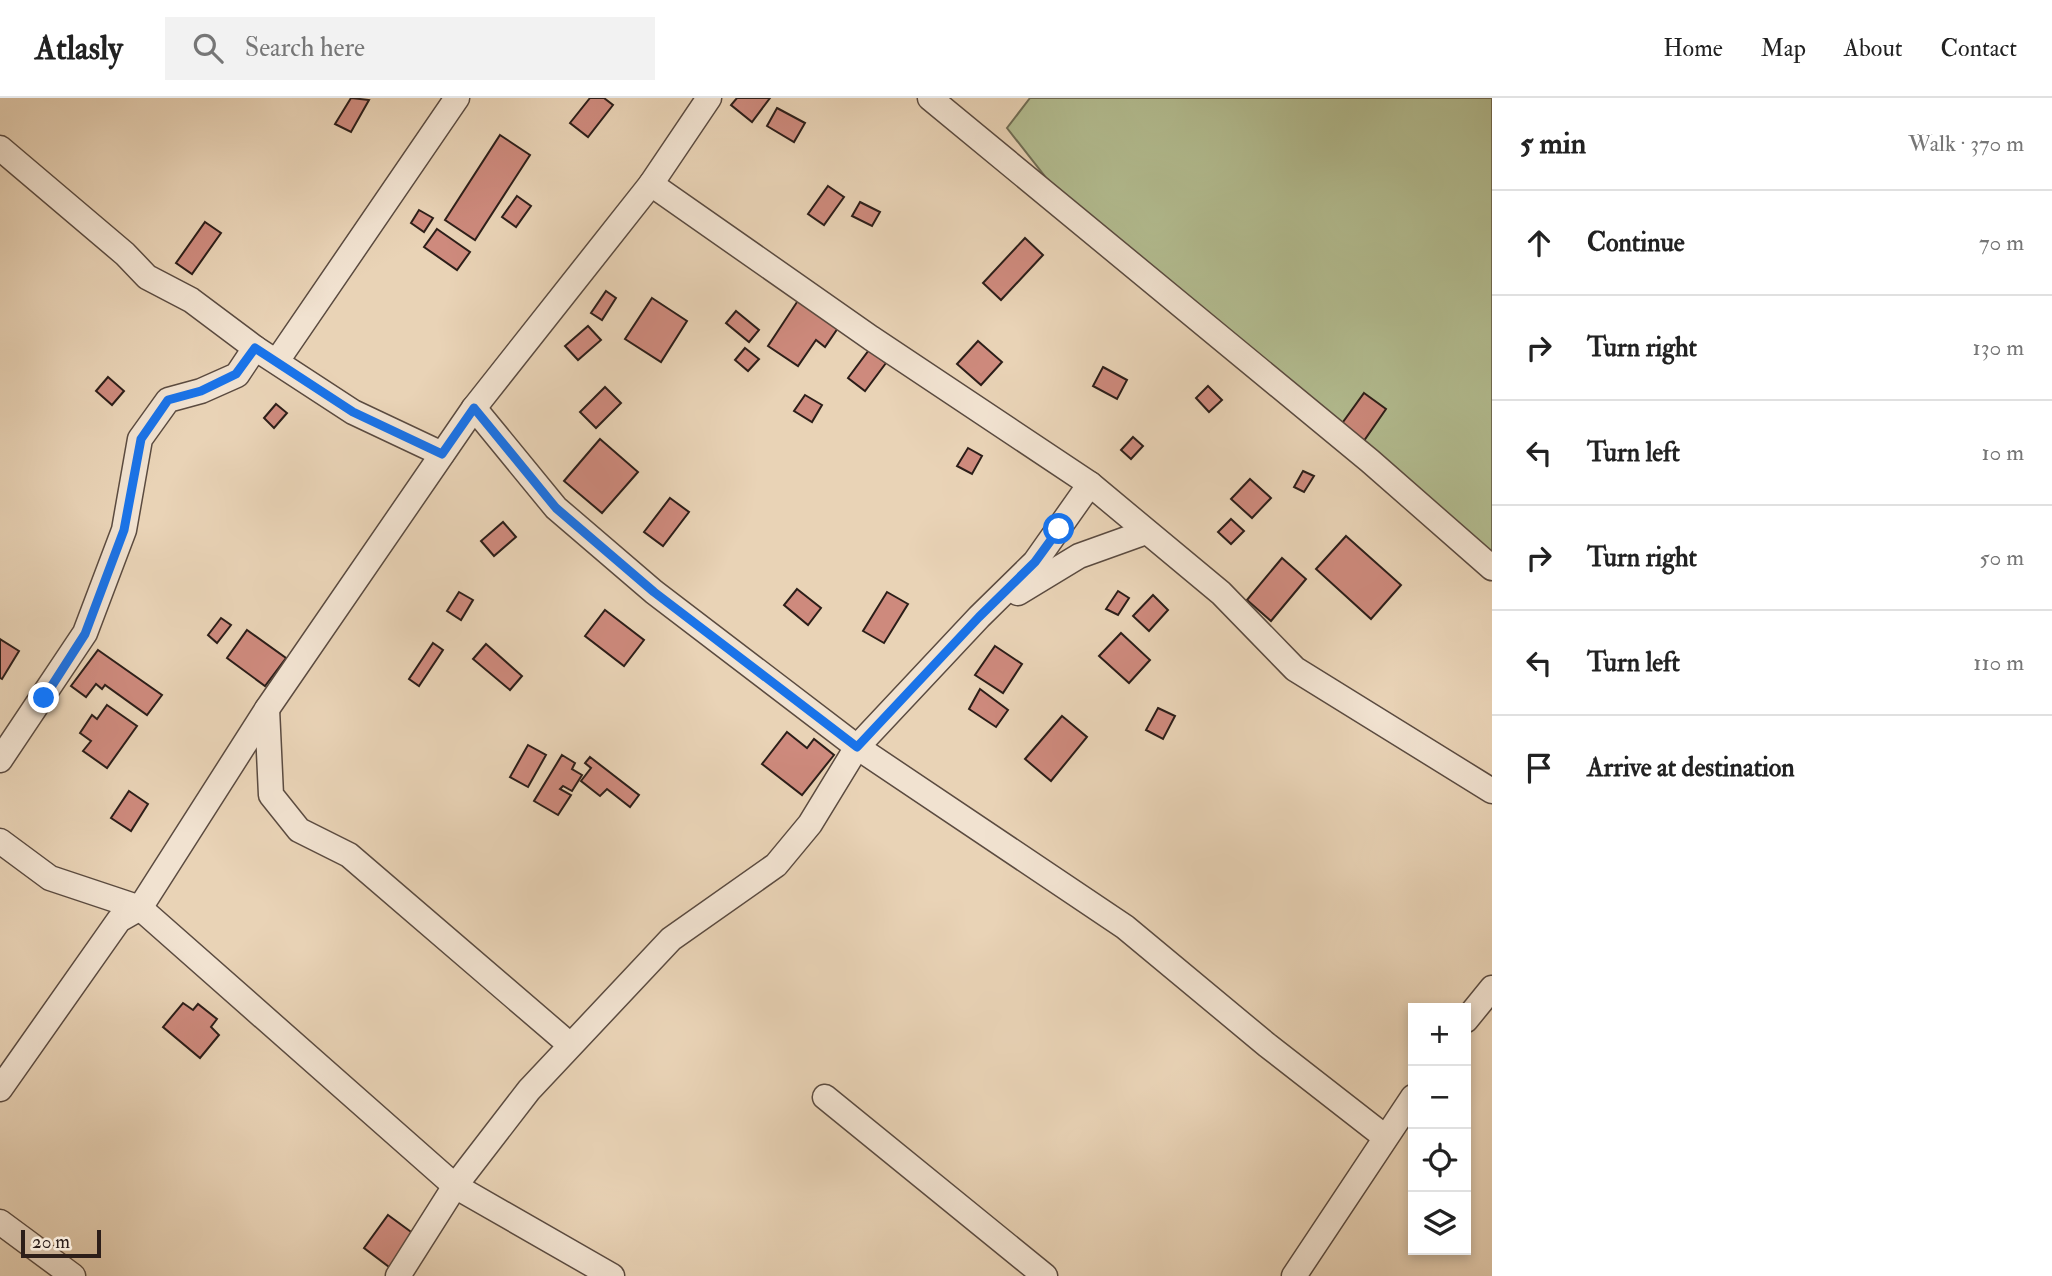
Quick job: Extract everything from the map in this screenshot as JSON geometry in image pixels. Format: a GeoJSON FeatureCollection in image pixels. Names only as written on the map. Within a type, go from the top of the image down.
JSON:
{"type":"FeatureCollection","features":[{"type":"Feature","properties":{"kind":"street"},"geometry":{"type":"LineString","coordinates":[[277,361],[457,98]]}},
{"type":"Feature","properties":{"kind":"street"},"geometry":{"type":"LineString","coordinates":[[0,1089],[119,920],[140,908],[267,709],[474,408],[651,184],[709,98]]}},
{"type":"Feature","properties":{"kind":"street"},"geometry":{"type":"LineString","coordinates":[[932,99],[1370,461],[1492,568]]}},
{"type":"Feature","properties":{"kind":"street"},"geometry":{"type":"LineString","coordinates":[[0,148],[125,254],[147,277],[191,300],[255,348],[353,412],[442,454]]}},
{"type":"Feature","properties":{"kind":"street"},"geometry":{"type":"LineString","coordinates":[[651,184],[871,338],[1090,484],[1221,593],[1295,668],[1492,791]]}},
{"type":"Feature","properties":{"kind":"street"},"geometry":{"type":"LineString","coordinates":[[0,760],[85,634],[124,530],[141,439],[168,400],[201,391],[236,374],[255,348]]}},
{"type":"Feature","properties":{"kind":"street"},"geometry":{"type":"LineString","coordinates":[[474,408],[556,508],[654,592],[857,747],[1125,927],[1267,1045],[1385,1137]]}},
{"type":"Feature","properties":{"kind":"street"},"geometry":{"type":"LineString","coordinates":[[398,1276],[455,1186],[529,1090],[569,1044],[671,939],[776,865],[810,824],[857,747],[979,617],[1035,562],[1090,484]]}},
{"type":"Feature","properties":{"kind":"street"},"geometry":{"type":"LineString","coordinates":[[979,617],[1079,556],[1146,532]]}},
{"type":"Feature","properties":{"kind":"street"},"geometry":{"type":"LineString","coordinates":[[267,709],[271,795],[299,830],[349,855],[569,1044]]}},
{"type":"Feature","properties":{"kind":"street"},"geometry":{"type":"LineString","coordinates":[[0,841],[50,878],[140,908],[455,1186],[612,1276]]}},
{"type":"Feature","properties":{"kind":"street"},"geometry":{"type":"LineString","coordinates":[[1471,1014],[1492,988]]}},
{"type":"Feature","properties":{"kind":"street"},"geometry":{"type":"LineString","coordinates":[[825,1097],[1045,1276]]}},
{"type":"Feature","properties":{"kind":"street"},"geometry":{"type":"LineString","coordinates":[[1294,1276],[1408,1104]]}},
{"type":"Feature","properties":{"kind":"street"},"geometry":{"type":"LineString","coordinates":[[0,1222],[73,1276]]}},
{"type":"Feature","properties":{"kind":"green space"},"geometry":{"type":"Polygon","coordinates":[[[1030,98],[1492,98],[1492,561],[1069,207],[1007,128],[1030,98]]]}},
{"type":"Feature","properties":{"kind":"building"},"geometry":{"type":"Polygon","coordinates":[[[351,98],[369,100],[351,132],[335,124],[351,98]]]}},
{"type":"Feature","properties":{"kind":"building"},"geometry":{"type":"Polygon","coordinates":[[[590,98],[604,98],[613,105],[588,137],[570,123],[590,98]]]}},
{"type":"Feature","properties":{"kind":"building"},"geometry":{"type":"Polygon","coordinates":[[[737,98],[770,98],[752,122],[731,105],[737,98]]]}},
{"type":"Feature","properties":{"kind":"building"},"geometry":{"type":"Polygon","coordinates":[[[777,108],[805,123],[794,142],[767,126],[777,108]]]}},
{"type":"Feature","properties":{"kind":"building"},"geometry":{"type":"Polygon","coordinates":[[[500,135],[530,155],[475,240],[445,220],[500,135]]]}},
{"type":"Feature","properties":{"kind":"building"},"geometry":{"type":"Polygon","coordinates":[[[828,186],[844,197],[824,225],[808,214],[828,186]]]}},
{"type":"Feature","properties":{"kind":"building"},"geometry":{"type":"Polygon","coordinates":[[[517,196],[531,206],[516,227],[502,217],[517,196]]]}},
{"type":"Feature","properties":{"kind":"building"},"geometry":{"type":"Polygon","coordinates":[[[860,202],[880,212],[872,226],[852,216],[860,202]]]}},
{"type":"Feature","properties":{"kind":"building"},"geometry":{"type":"Polygon","coordinates":[[[419,210],[433,218],[424,232],[411,223],[419,210]]]}},
{"type":"Feature","properties":{"kind":"building"},"geometry":{"type":"Polygon","coordinates":[[[205,222],[221,233],[192,274],[176,263],[205,222]]]}},
{"type":"Feature","properties":{"kind":"building"},"geometry":{"type":"Polygon","coordinates":[[[437,229],[470,252],[457,270],[424,247],[437,229]]]}},
{"type":"Feature","properties":{"kind":"building"},"geometry":{"type":"Polygon","coordinates":[[[1025,238],[1043,255],[1001,300],[983,283],[1025,238]]]}},
{"type":"Feature","properties":{"kind":"building"},"geometry":{"type":"Polygon","coordinates":[[[606,291],[616,298],[602,320],[591,313],[606,291]]]}},
{"type":"Feature","properties":{"kind":"building"},"geometry":{"type":"Polygon","coordinates":[[[652,298],[687,321],[661,362],[625,339],[652,298]]]}},
{"type":"Feature","properties":{"kind":"building"},"geometry":{"type":"Polygon","coordinates":[[[799,299],[840,325],[825,347],[816,340],[798,366],[768,346],[799,299]]]}},
{"type":"Feature","properties":{"kind":"building"},"geometry":{"type":"Polygon","coordinates":[[[736,311],[759,330],[749,342],[726,323],[736,311]]]}},
{"type":"Feature","properties":{"kind":"building"},"geometry":{"type":"Polygon","coordinates":[[[588,326],[601,340],[578,360],[565,346],[588,326]]]}},
{"type":"Feature","properties":{"kind":"building"},"geometry":{"type":"Polygon","coordinates":[[[978,341],[1002,362],[981,385],[957,364],[978,341]]]}},
{"type":"Feature","properties":{"kind":"building"},"geometry":{"type":"Polygon","coordinates":[[[745,348],[759,359],[748,371],[735,360],[745,348]]]}},
{"type":"Feature","properties":{"kind":"building"},"geometry":{"type":"Polygon","coordinates":[[[869,350],[886,363],[865,391],[848,378],[869,350]]]}},
{"type":"Feature","properties":{"kind":"building"},"geometry":{"type":"Polygon","coordinates":[[[1103,367],[1127,380],[1117,399],[1093,386],[1103,367]]]}},
{"type":"Feature","properties":{"kind":"building"},"geometry":{"type":"Polygon","coordinates":[[[108,377],[124,391],[112,405],[96,391],[108,377]]]}},
{"type":"Feature","properties":{"kind":"building"},"geometry":{"type":"Polygon","coordinates":[[[1208,386],[1222,400],[1209,412],[1196,398],[1208,386]]]}},
{"type":"Feature","properties":{"kind":"building"},"geometry":{"type":"Polygon","coordinates":[[[605,387],[621,403],[596,428],[580,412],[605,387]]]}},
{"type":"Feature","properties":{"kind":"building"},"geometry":{"type":"Polygon","coordinates":[[[1364,393],[1386,409],[1361,445],[1338,429],[1364,393]]]}},
{"type":"Feature","properties":{"kind":"building"},"geometry":{"type":"Polygon","coordinates":[[[805,395],[822,405],[812,422],[794,411],[805,395]]]}},
{"type":"Feature","properties":{"kind":"building"},"geometry":{"type":"Polygon","coordinates":[[[276,404],[287,413],[274,428],[264,418],[276,404]]]}},
{"type":"Feature","properties":{"kind":"building"},"geometry":{"type":"Polygon","coordinates":[[[1133,437],[1143,446],[1131,459],[1121,450],[1133,437]]]}},
{"type":"Feature","properties":{"kind":"building"},"geometry":{"type":"Polygon","coordinates":[[[600,439],[638,472],[602,513],[564,481],[600,439]]]}},
{"type":"Feature","properties":{"kind":"building"},"geometry":{"type":"Polygon","coordinates":[[[968,448],[982,456],[972,474],[957,466],[968,448]]]}},
{"type":"Feature","properties":{"kind":"building"},"geometry":{"type":"Polygon","coordinates":[[[1303,471],[1314,476],[1304,492],[1294,487],[1303,471]]]}},
{"type":"Feature","properties":{"kind":"building"},"geometry":{"type":"Polygon","coordinates":[[[1250,479],[1271,498],[1252,518],[1231,499],[1250,479]]]}},
{"type":"Feature","properties":{"kind":"building"},"geometry":{"type":"Polygon","coordinates":[[[670,498],[689,512],[663,546],[644,532],[670,498]]]}},
{"type":"Feature","properties":{"kind":"building"},"geometry":{"type":"Polygon","coordinates":[[[1231,519],[1244,531],[1231,544],[1218,532],[1231,519]]]}},
{"type":"Feature","properties":{"kind":"building"},"geometry":{"type":"Polygon","coordinates":[[[503,522],[516,537],[494,556],[481,541],[503,522]]]}},
{"type":"Feature","properties":{"kind":"building"},"geometry":{"type":"Polygon","coordinates":[[[1346,536],[1401,585],[1371,619],[1316,569],[1346,536]]]}},
{"type":"Feature","properties":{"kind":"building"},"geometry":{"type":"Polygon","coordinates":[[[1282,558],[1306,579],[1271,621],[1247,600],[1282,558]]]}},
{"type":"Feature","properties":{"kind":"building"},"geometry":{"type":"Polygon","coordinates":[[[797,589],[821,608],[808,625],[784,605],[797,589]]]}},
{"type":"Feature","properties":{"kind":"building"},"geometry":{"type":"Polygon","coordinates":[[[1118,591],[1129,598],[1118,615],[1106,609],[1118,591]]]}},
{"type":"Feature","properties":{"kind":"building"},"geometry":{"type":"Polygon","coordinates":[[[459,592],[473,600],[461,620],[447,611],[459,592]]]}},
{"type":"Feature","properties":{"kind":"building"},"geometry":{"type":"Polygon","coordinates":[[[887,592],[908,604],[884,643],[863,631],[887,592]]]}},
{"type":"Feature","properties":{"kind":"building"},"geometry":{"type":"Polygon","coordinates":[[[1153,595],[1168,610],[1149,631],[1133,616],[1153,595]]]}},
{"type":"Feature","properties":{"kind":"building"},"geometry":{"type":"Polygon","coordinates":[[[605,610],[644,640],[624,666],[585,636],[605,610]]]}},
{"type":"Feature","properties":{"kind":"building"},"geometry":{"type":"Polygon","coordinates":[[[221,618],[231,625],[217,643],[208,635],[221,618]]]}},
{"type":"Feature","properties":{"kind":"building"},"geometry":{"type":"Polygon","coordinates":[[[247,630],[286,658],[265,686],[227,658],[247,630]]]}},
{"type":"Feature","properties":{"kind":"building"},"geometry":{"type":"Polygon","coordinates":[[[1121,633],[1150,660],[1129,683],[1099,656],[1121,633]]]}},
{"type":"Feature","properties":{"kind":"building"},"geometry":{"type":"Polygon","coordinates":[[[0,639],[19,651],[2,679],[0,678],[0,639]]]}},
{"type":"Feature","properties":{"kind":"building"},"geometry":{"type":"Polygon","coordinates":[[[433,643],[443,650],[419,686],[409,679],[433,643]]]}},
{"type":"Feature","properties":{"kind":"building"},"geometry":{"type":"Polygon","coordinates":[[[486,644],[522,676],[510,690],[473,659],[486,644]]]}},
{"type":"Feature","properties":{"kind":"building"},"geometry":{"type":"Polygon","coordinates":[[[995,646],[1022,664],[1003,693],[975,675],[995,646]]]}},
{"type":"Feature","properties":{"kind":"building"},"geometry":{"type":"Polygon","coordinates":[[[98,650],[162,695],[147,715],[105,685],[102,689],[96,684],[86,697],[71,686],[98,650]]]}},
{"type":"Feature","properties":{"kind":"building"},"geometry":{"type":"Polygon","coordinates":[[[980,689],[1008,710],[996,727],[969,709],[980,689]]]}},
{"type":"Feature","properties":{"kind":"building"},"geometry":{"type":"Polygon","coordinates":[[[107,705],[137,726],[107,768],[83,751],[91,741],[80,733],[92,715],[97,719],[107,705]]]}},
{"type":"Feature","properties":{"kind":"building"},"geometry":{"type":"Polygon","coordinates":[[[1158,708],[1175,716],[1163,739],[1146,730],[1158,708]]]}},
{"type":"Feature","properties":{"kind":"building"},"geometry":{"type":"Polygon","coordinates":[[[1062,716],[1087,737],[1051,781],[1025,759],[1062,716]]]}},
{"type":"Feature","properties":{"kind":"building"},"geometry":{"type":"Polygon","coordinates":[[[787,732],[807,748],[814,739],[834,755],[802,795],[762,764],[787,732]]]}},
{"type":"Feature","properties":{"kind":"building"},"geometry":{"type":"Polygon","coordinates":[[[528,745],[546,755],[528,787],[510,777],[528,745]]]}},
{"type":"Feature","properties":{"kind":"building"},"geometry":{"type":"Polygon","coordinates":[[[562,755],[575,763],[572,769],[582,775],[572,791],[563,786],[560,789],[571,795],[558,815],[534,801],[562,755]]]}},
{"type":"Feature","properties":{"kind":"building"},"geometry":{"type":"Polygon","coordinates":[[[590,757],[639,795],[630,807],[607,789],[600,796],[581,781],[591,768],[585,763],[590,757]]]}},
{"type":"Feature","properties":{"kind":"building"},"geometry":{"type":"Polygon","coordinates":[[[129,791],[148,804],[131,831],[111,818],[129,791]]]}},
{"type":"Feature","properties":{"kind":"building"},"geometry":{"type":"Polygon","coordinates":[[[183,1003],[193,1010],[198,1004],[217,1019],[211,1027],[219,1035],[200,1058],[163,1027],[183,1003]]]}},
{"type":"Feature","properties":{"kind":"building"},"geometry":{"type":"Polygon","coordinates":[[[388,1215],[422,1240],[397,1273],[364,1248],[388,1215]]]}},
{"type":"Feature","properties":{"kind":"route"},"geometry":{"type":"LineString","coordinates":[[44,698],[85,634],[124,530],[141,439],[168,400],[201,391],[236,374],[255,348],[353,412],[442,454],[474,408],[556,508],[654,592],[857,747],[979,617],[1035,562],[1059,529]]}}]}
